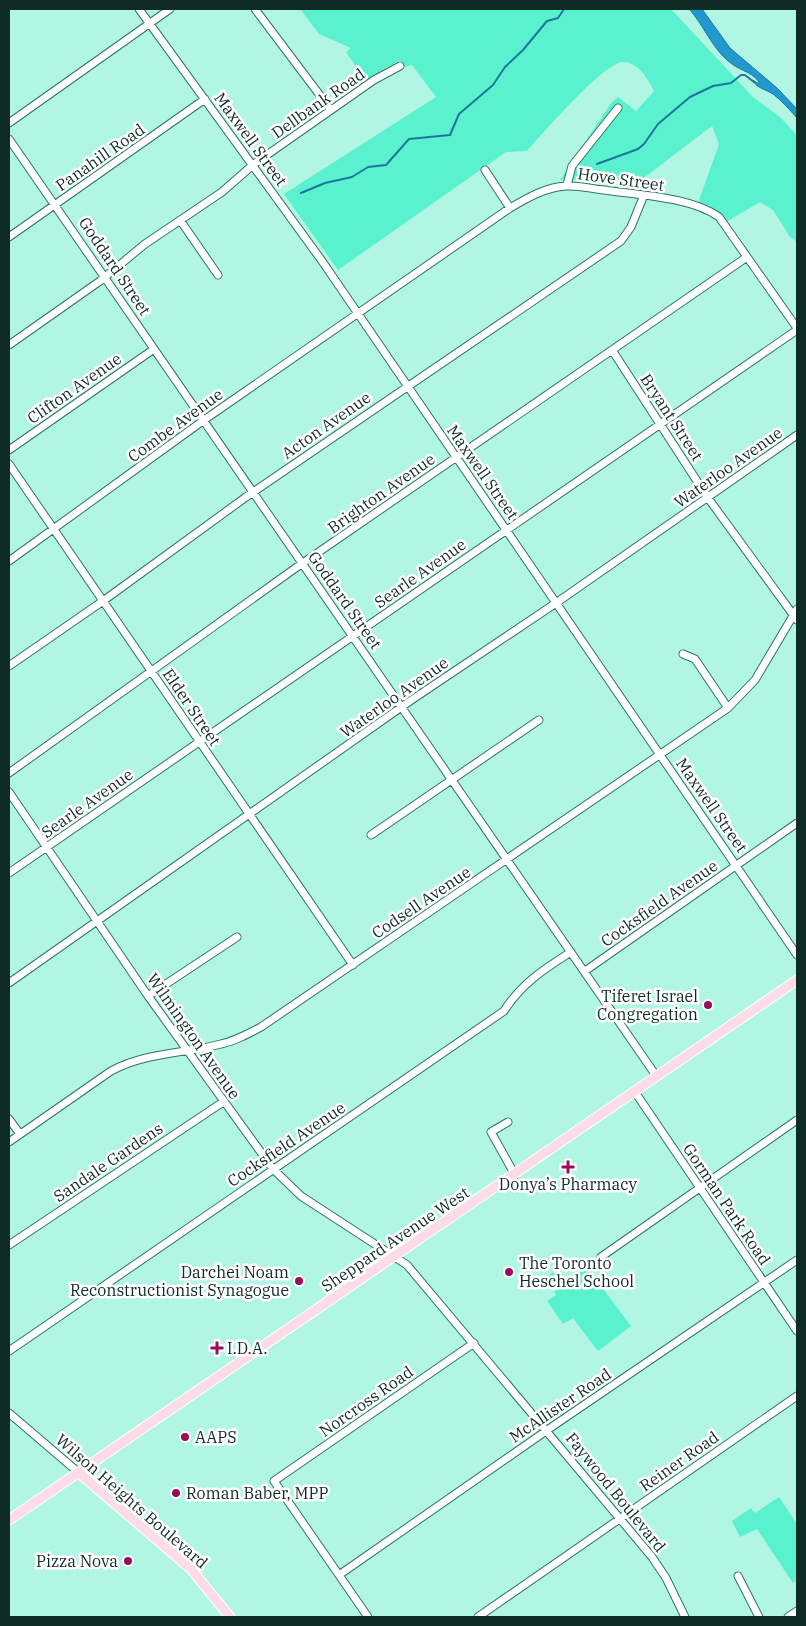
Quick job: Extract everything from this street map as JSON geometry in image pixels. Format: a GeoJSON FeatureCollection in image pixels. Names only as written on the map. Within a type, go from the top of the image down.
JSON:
{"type":"FeatureCollection","features":[{"type":"Feature","properties":{"kind":"main road","name":"Sheppard Avenue West"},"geometry":{"type":"LineString","coordinates":[[9,1520],[396,1257],[797,980]]}},
{"type":"Feature","properties":{"kind":"main road","name":"Wilson Heights Boulevard"},"geometry":{"type":"LineString","coordinates":[[78,1472],[191,1569],[230,1617]]}},
{"type":"Feature","properties":{"kind":"street","name":"Maxwell Street"},"geometry":{"type":"LineString","coordinates":[[139,9],[254,164],[797,955]]}},
{"type":"Feature","properties":{"kind":"street"},"geometry":{"type":"LineString","coordinates":[[9,124],[170,9]]}},
{"type":"Feature","properties":{"kind":"street"},"geometry":{"type":"LineString","coordinates":[[255,9],[332,110]]}},
{"type":"Feature","properties":{"kind":"street","name":"Dellbank Road"},"geometry":{"type":"LineString","coordinates":[[9,346],[106,277],[133,252],[222,192],[254,164],[374,80],[400,66]]}},
{"type":"Feature","properties":{"kind":"street","name":"Panahill Road"},"geometry":{"type":"LineString","coordinates":[[9,237],[205,99]]}},
{"type":"Feature","properties":{"kind":"street"},"geometry":{"type":"LineString","coordinates":[[567,186],[572,166],[618,108]]}},
{"type":"Feature","properties":{"kind":"street","name":"Goddard Street"},"geometry":{"type":"LineString","coordinates":[[9,139],[453,780],[507,861],[585,971],[656,1077]]}},
{"type":"Feature","properties":{"kind":"street"},"geometry":{"type":"LineString","coordinates":[[485,170],[510,208]]}},
{"type":"Feature","properties":{"kind":"street","name":"Hove Street"},"geometry":{"type":"LineString","coordinates":[[358,314],[510,208],[532,195],[567,186],[644,195],[708,209],[719,217],[797,329]]}},
{"type":"Feature","properties":{"kind":"street","name":"Acton Avenue"},"geometry":{"type":"LineString","coordinates":[[9,666],[103,602],[254,492],[407,385],[620,241],[631,228],[644,195]]}},
{"type":"Feature","properties":{"kind":"street"},"geometry":{"type":"LineString","coordinates":[[180,220],[218,275]]}},
{"type":"Feature","properties":{"kind":"street","name":"Brighton Avenue"},"geometry":{"type":"LineString","coordinates":[[9,773],[303,563],[747,257]]}},
{"type":"Feature","properties":{"kind":"street","name":"Combe Avenue"},"geometry":{"type":"LineString","coordinates":[[9,560],[54,530],[204,420],[358,314]]}},
{"type":"Feature","properties":{"kind":"street","name":"Searle Avenue"},"geometry":{"type":"LineString","coordinates":[[9,873],[797,329]]}},
{"type":"Feature","properties":{"kind":"street","name":"Clifton Avenue"},"geometry":{"type":"LineString","coordinates":[[9,450],[154,349]]}},
{"type":"Feature","properties":{"kind":"street","name":"Bryant Street"},"geometry":{"type":"LineString","coordinates":[[612,350],[708,498],[796,615]]}},
{"type":"Feature","properties":{"kind":"street","name":"Waterloo Avenue"},"geometry":{"type":"LineString","coordinates":[[9,983],[402,707],[556,603],[797,435]]}},
{"type":"Feature","properties":{"kind":"street","name":"Elder Street"},"geometry":{"type":"LineString","coordinates":[[9,464],[353,965]]}},
{"type":"Feature","properties":{"kind":"street","name":"Codsell Avenue"},"geometry":{"type":"LineString","coordinates":[[9,1142],[111,1070],[129,1061],[149,1055],[187,1051],[223,1044],[261,1028],[728,708],[755,680],[796,615]]}},
{"type":"Feature","properties":{"kind":"street"},"geometry":{"type":"LineString","coordinates":[[683,654],[695,659],[728,708]]}},
{"type":"Feature","properties":{"kind":"street"},"geometry":{"type":"LineString","coordinates":[[371,835],[539,720]]}},
{"type":"Feature","properties":{"kind":"street","name":"Wilmington Avenue"},"geometry":{"type":"LineString","coordinates":[[9,792],[148,996],[273,1169],[300,1196],[396,1257]]}},
{"type":"Feature","properties":{"kind":"street","name":"Cocksfield Avenue"},"geometry":{"type":"LineString","coordinates":[[585,971],[797,823]]}},
{"type":"Feature","properties":{"kind":"street"},"geometry":{"type":"LineString","coordinates":[[148,996],[237,937]]}},
{"type":"Feature","properties":{"kind":"street","name":"Cocksfield Avenue"},"geometry":{"type":"LineString","coordinates":[[9,1351],[504,1012],[513,996],[534,976],[571,952]]}},
{"type":"Feature","properties":{"kind":"street","name":"Gorman Park Road"},"geometry":{"type":"LineString","coordinates":[[636,1092],[797,1331]]}},
{"type":"Feature","properties":{"kind":"street","name":"Sandale Gardens"},"geometry":{"type":"LineString","coordinates":[[9,1245],[223,1102]]}},
{"type":"Feature","properties":{"kind":"street"},"geometry":{"type":"LineString","coordinates":[[9,1118],[20,1134]]}},
{"type":"Feature","properties":{"kind":"street"},"geometry":{"type":"LineString","coordinates":[[601,1257],[797,1120]]}},
{"type":"Feature","properties":{"kind":"street"},"geometry":{"type":"LineString","coordinates":[[508,1122],[491,1132],[515,1175]]}},
{"type":"Feature","properties":{"kind":"street","name":"Faywood Boulevard"},"geometry":{"type":"LineString","coordinates":[[396,1257],[407,1265],[429,1290],[621,1518],[666,1578],[685,1617]]}},
{"type":"Feature","properties":{"kind":"street","name":"McAllister Road"},"geometry":{"type":"LineString","coordinates":[[339,1574],[546,1430],[797,1260]]}},
{"type":"Feature","properties":{"kind":"street","name":"Norcross Road"},"geometry":{"type":"LineString","coordinates":[[339,1574],[274,1482],[474,1343]]}},
{"type":"Feature","properties":{"kind":"street","name":"Reiner Road"},"geometry":{"type":"LineString","coordinates":[[478,1617],[797,1396]]}},
{"type":"Feature","properties":{"kind":"street","name":"Wilson Heights Boulevard"},"geometry":{"type":"LineString","coordinates":[[9,1413],[78,1472]]}},
{"type":"Feature","properties":{"kind":"street"},"geometry":{"type":"LineString","coordinates":[[339,1574],[368,1617]]}},
{"type":"Feature","properties":{"kind":"street"},"geometry":{"type":"LineString","coordinates":[[738,1576],[758,1617]]}},
{"type":"Feature","properties":{"kind":"street"},"geometry":{"type":"LineString","coordinates":[[788,1617],[797,1611]]}},
{"type":"Feature","properties":{"kind":"green space"},"geometry":{"type":"Polygon","coordinates":[[[300,9],[671,9],[753,97],[780,117],[797,135],[797,242],[790,237],[773,210],[760,202],[726,222],[716,210],[698,203],[719,144],[712,126],[645,177],[645,183],[640,180],[560,180],[611,103],[618,97],[636,111],[654,91],[638,68],[628,62],[622,62],[601,74],[527,151],[506,152],[338,270],[284,194],[436,97],[412,65],[405,67],[400,60],[366,81],[346,52],[351,48],[319,34],[300,9]]]}},
{"type":"Feature","properties":{"kind":"green space"},"geometry":{"type":"Polygon","coordinates":[[[587,1267],[631,1326],[598,1351],[573,1318],[563,1324],[547,1301],[556,1295],[554,1292],[587,1267]]]}},
{"type":"Feature","properties":{"kind":"green space"},"geometry":{"type":"Polygon","coordinates":[[[554,1272],[560,1278],[554,1284],[548,1278],[554,1272]]]}},
{"type":"Feature","properties":{"kind":"green space"},"geometry":{"type":"Polygon","coordinates":[[[779,1497],[797,1524],[797,1580],[793,1583],[757,1529],[740,1537],[732,1521],[751,1508],[755,1513],[779,1497]]]}},
{"type":"Feature","properties":{"kind":"water"},"geometry":{"type":"Polygon","coordinates":[[[689,9],[702,9],[730,48],[777,88],[797,109],[797,118],[770,92],[754,83],[752,80],[760,84],[755,77],[725,59],[689,9]]]}},
{"type":"Feature","properties":{"kind":"waterway"},"geometry":{"type":"LineString","coordinates":[[301,193],[325,183],[352,177],[368,167],[386,165],[409,139],[450,135],[459,114],[493,85],[505,67],[523,50],[547,21],[558,18],[564,9]]}},
{"type":"Feature","properties":{"kind":"waterway"},"geometry":{"type":"LineString","coordinates":[[597,164],[638,149],[644,144],[658,124],[690,97],[713,86],[731,83],[741,75],[745,75],[754,82]]}},
{"type":"Feature","properties":{"kind":"place","name":"Tiferet Israel Congregation"},"geometry":{"type":"Point","coordinates":[708,1005]}},
{"type":"Feature","properties":{"kind":"place","name":"Donya’s Pharmacy"},"geometry":{"type":"Point","coordinates":[568,1167]}},
{"type":"Feature","properties":{"kind":"place","name":"The Toronto Heschel School"},"geometry":{"type":"Point","coordinates":[509,1272]}},
{"type":"Feature","properties":{"kind":"place","name":"Darchei Noam Reconstructionist Synagogue"},"geometry":{"type":"Point","coordinates":[299,1281]}},
{"type":"Feature","properties":{"kind":"place","name":"I.D.A."},"geometry":{"type":"Point","coordinates":[217,1348]}},
{"type":"Feature","properties":{"kind":"place","name":"AAPS"},"geometry":{"type":"Point","coordinates":[185,1437]}},
{"type":"Feature","properties":{"kind":"place","name":"Roman Baber, MPP"},"geometry":{"type":"Point","coordinates":[176,1493]}},
{"type":"Feature","properties":{"kind":"place","name":"Pizza Nova"},"geometry":{"type":"Point","coordinates":[128,1561]}}]}
